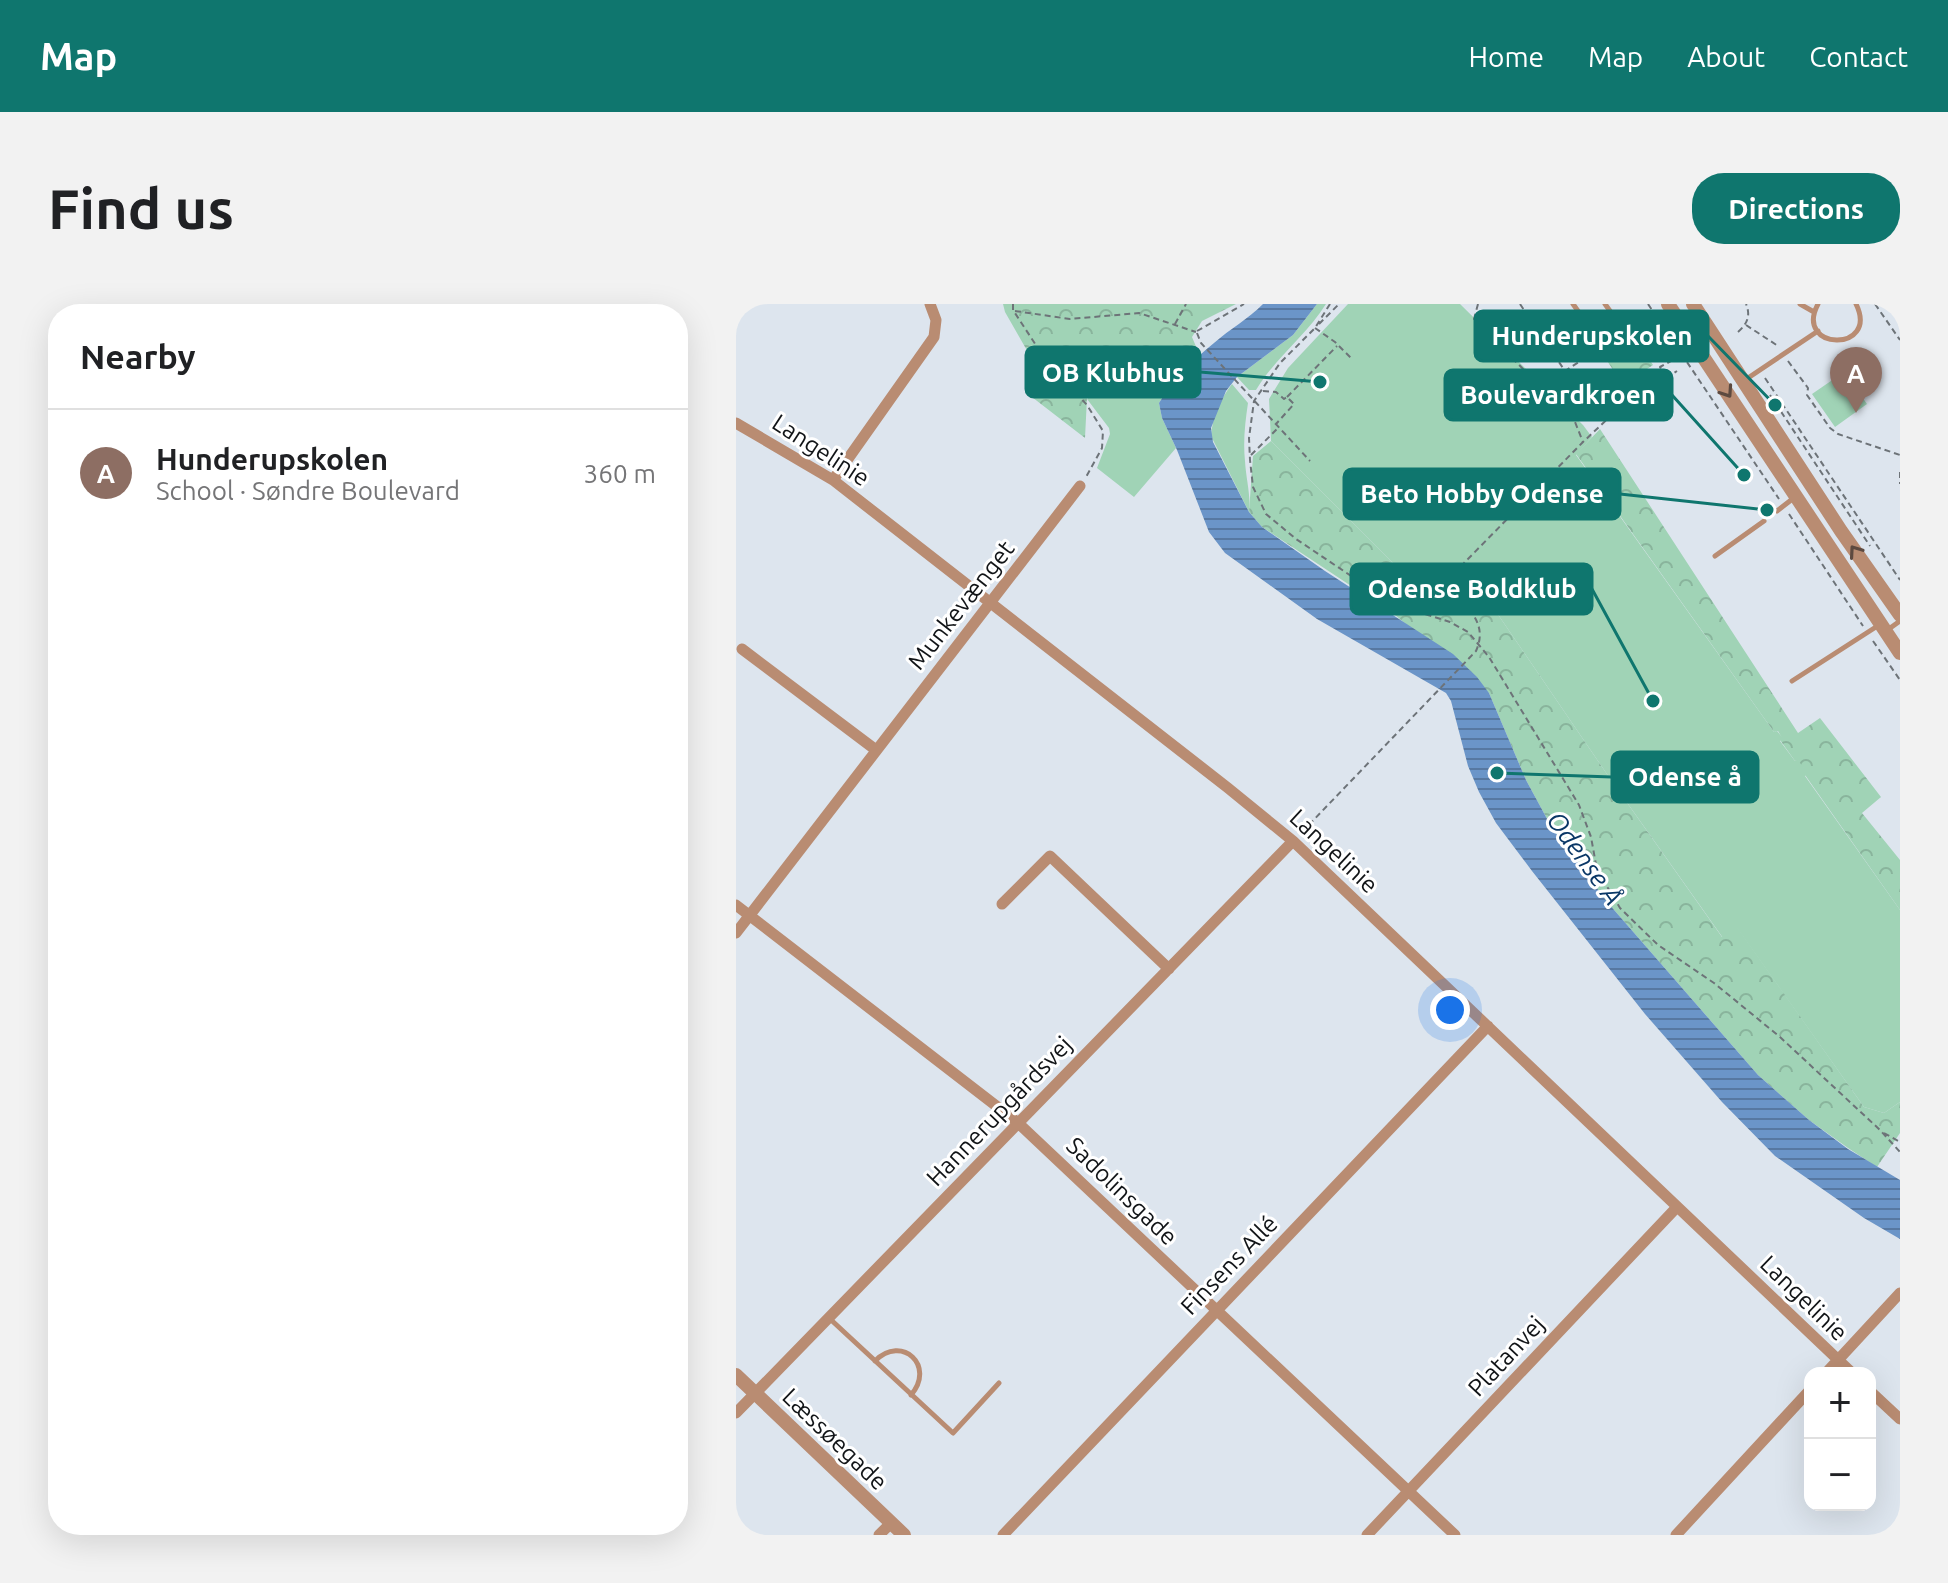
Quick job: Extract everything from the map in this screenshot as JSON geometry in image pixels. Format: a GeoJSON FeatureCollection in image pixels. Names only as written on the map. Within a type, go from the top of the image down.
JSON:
{"type":"FeatureCollection","features":[{"type":"Feature","properties":{"kind":"street"},"geometry":{"type":"LineString","coordinates":[[833,480],[934,337],[936,320],[930,304]]}},
{"type":"Feature","properties":{"kind":"street"},"geometry":{"type":"LineString","coordinates":[[1668,304],[1796,497],[1877,630],[1900,653]]}},
{"type":"Feature","properties":{"kind":"street"},"geometry":{"type":"LineString","coordinates":[[1693,304],[1753,375],[1841,531],[1900,615]]}},
{"type":"Feature","properties":{"kind":"street","name":"Langelinie"},"geometry":{"type":"LineString","coordinates":[[736,423],[833,480],[1293,841],[1846,1367]]}},
{"type":"Feature","properties":{"kind":"street","name":"Munkevænget"},"geometry":{"type":"LineString","coordinates":[[736,933],[1080,486]]}},
{"type":"Feature","properties":{"kind":"street"},"geometry":{"type":"LineString","coordinates":[[742,649],[876,750]]}},
{"type":"Feature","properties":{"kind":"street","name":"Hannerupgårdsvej"},"geometry":{"type":"LineString","coordinates":[[736,1413],[1293,841]]}},
{"type":"Feature","properties":{"kind":"street"},"geometry":{"type":"LineString","coordinates":[[1002,904],[1050,856],[1169,969]]}},
{"type":"Feature","properties":{"kind":"street","name":"Sadolinsgade"},"geometry":{"type":"LineString","coordinates":[[736,905],[1017,1122],[1455,1535]]}},
{"type":"Feature","properties":{"kind":"street","name":"Finsens Allé"},"geometry":{"type":"LineString","coordinates":[[1003,1535],[1488,1026]]}},
{"type":"Feature","properties":{"kind":"street","name":"Platanvej"},"geometry":{"type":"LineString","coordinates":[[1367,1535],[1677,1207]]}},
{"type":"Feature","properties":{"kind":"street"},"geometry":{"type":"LineString","coordinates":[[1832,1367],[1900,1293]]}},
{"type":"Feature","properties":{"kind":"street","name":"Læssøegade"},"geometry":{"type":"LineString","coordinates":[[736,1375],[904,1535]]}},
{"type":"Feature","properties":{"kind":"street"},"geometry":{"type":"LineString","coordinates":[[1676,1535],[1804,1396]]}},
{"type":"Feature","properties":{"kind":"street"},"geometry":{"type":"LineString","coordinates":[[1876,1397],[1900,1419]]}},
{"type":"Feature","properties":{"kind":"street"},"geometry":{"type":"LineString","coordinates":[[879,1535],[891,1523]]}},
{"type":"Feature","properties":{"kind":"lane"},"geometry":{"type":"LineString","coordinates":[[1573,304],[1603,346]]}},
{"type":"Feature","properties":{"kind":"lane"},"geometry":{"type":"LineString","coordinates":[[1605,304],[1610,311]]}},
{"type":"Feature","properties":{"kind":"lane"},"geometry":{"type":"LineString","coordinates":[[1800,304],[1814,312]]}},
{"type":"Feature","properties":{"kind":"lane"},"geometry":{"type":"LineString","coordinates":[[1818,304],[1814,312],[1818,331],[1830,340],[1842,341],[1855,333],[1860,322],[1856,304]]}},
{"type":"Feature","properties":{"kind":"lane"},"geometry":{"type":"LineString","coordinates":[[1753,375],[1818,331]]}},
{"type":"Feature","properties":{"kind":"lane"},"geometry":{"type":"LineString","coordinates":[[1777,511],[1796,497]]}},
{"type":"Feature","properties":{"kind":"lane"},"geometry":{"type":"LineString","coordinates":[[1715,556],[1764,521]]}},
{"type":"Feature","properties":{"kind":"lane"},"geometry":{"type":"LineString","coordinates":[[1792,681],[1877,630],[1900,621]]}},
{"type":"Feature","properties":{"kind":"lane"},"geometry":{"type":"LineString","coordinates":[[828,1318],[953,1433],[999,1383]]}},
{"type":"Feature","properties":{"kind":"lane"},"geometry":{"type":"LineString","coordinates":[[875,1361],[889,1351],[897,1350],[913,1356],[921,1372],[917,1388],[911,1395]]}},
{"type":"Feature","properties":{"kind":"path"},"geometry":{"type":"LineString","coordinates":[[1013,304],[1013,310],[1045,359],[1087,405],[1103,431],[1102,448],[1080,486]]}},
{"type":"Feature","properties":{"kind":"path"},"geometry":{"type":"LineString","coordinates":[[1175,324],[1186,304]]}},
{"type":"Feature","properties":{"kind":"path"},"geometry":{"type":"LineString","coordinates":[[1196,332],[1244,304]]}},
{"type":"Feature","properties":{"kind":"path"},"geometry":{"type":"LineString","coordinates":[[1315,328],[1330,304]]}},
{"type":"Feature","properties":{"kind":"path"},"geometry":{"type":"LineString","coordinates":[[1339,304],[1280,363],[1254,401],[1249,438],[1253,487],[1266,514],[1296,539],[1384,598],[1459,626],[1479,644],[1579,805],[1591,837],[1597,870],[1620,908],[1658,945],[1714,983],[1769,1028],[1900,1152]]}},
{"type":"Feature","properties":{"kind":"path"},"geometry":{"type":"LineString","coordinates":[[1478,304],[1474,319],[1575,422],[1583,442]]}},
{"type":"Feature","properties":{"kind":"path"},"geometry":{"type":"LineString","coordinates":[[1520,304],[1565,371],[1603,346]]}},
{"type":"Feature","properties":{"kind":"path"},"geometry":{"type":"LineString","coordinates":[[1648,304],[1784,506],[1877,630],[1900,680]]}},
{"type":"Feature","properties":{"kind":"path"},"geometry":{"type":"LineString","coordinates":[[1738,332],[1746,325],[1749,310],[1746,304]]}},
{"type":"Feature","properties":{"kind":"path"},"geometry":{"type":"LineString","coordinates":[[1875,304],[1900,340]]}},
{"type":"Feature","properties":{"kind":"path"},"geometry":{"type":"LineString","coordinates":[[1013,310],[1070,319],[1139,313],[1196,332],[1201,343],[1310,461]]}},
{"type":"Feature","properties":{"kind":"path"},"geometry":{"type":"LineString","coordinates":[[1746,325],[1777,344]]}},
{"type":"Feature","properties":{"kind":"path"},"geometry":{"type":"LineString","coordinates":[[1315,328],[1351,358]]}},
{"type":"Feature","properties":{"kind":"path"},"geometry":{"type":"LineString","coordinates":[[1262,391],[1276,392],[1284,399],[1338,345]]}},
{"type":"Feature","properties":{"kind":"path"},"geometry":{"type":"LineString","coordinates":[[1784,354],[1808,388],[1807,395],[1830,428],[1854,440],[1900,455]]}},
{"type":"Feature","properties":{"kind":"path"},"geometry":{"type":"LineString","coordinates":[[1667,378],[1660,367],[1682,355]]}},
{"type":"Feature","properties":{"kind":"path"},"geometry":{"type":"LineString","coordinates":[[1293,841],[1472,657],[1481,634],[1459,583],[1464,563],[1616,411],[1677,371]]}},
{"type":"Feature","properties":{"kind":"path"},"geometry":{"type":"LineString","coordinates":[[1753,375],[1872,550]]}},
{"type":"Feature","properties":{"kind":"path"},"geometry":{"type":"LineString","coordinates":[[1753,375],[1900,580]]}},
{"type":"Feature","properties":{"kind":"path"},"geometry":{"type":"LineString","coordinates":[[1250,456],[1294,404],[1287,397]]}},
{"type":"Feature","properties":{"kind":"path"},"geometry":{"type":"LineString","coordinates":[[1900,472],[1900,484]]}},
{"type":"Feature","properties":{"kind":"path"},"geometry":{"type":"LineString","coordinates":[[1880,1130],[1900,1142]]}},
{"type":"Feature","properties":{"kind":"green space"},"geometry":{"type":"Polygon","coordinates":[[[1003,304],[1236,304],[1202,321],[1192,337],[1200,356],[1164,395],[1125,369],[1087,398],[1085,438],[1028,394],[1033,361],[1003,304]]]}},
{"type":"Feature","properties":{"kind":"green space"},"geometry":{"type":"Polygon","coordinates":[[[1317,304],[1326,304],[1256,390],[1249,390],[1237,377],[1293,335],[1317,304]]]}},
{"type":"Feature","properties":{"kind":"green space"},"geometry":{"type":"Polygon","coordinates":[[[1348,304],[1460,304],[1592,437],[1576,455],[1774,732],[1777,731],[1783,738],[1780,741],[1808,773],[1805,776],[1900,910],[1900,1102],[1884,1113],[1864,1107],[1737,928],[1723,938],[1471,575],[1452,574],[1430,591],[1422,592],[1271,441],[1269,399],[1288,368],[1348,304]]]}},
{"type":"Feature","properties":{"kind":"green space"},"geometry":{"type":"Polygon","coordinates":[[[1619,312],[1653,365],[1623,385],[1600,350],[1619,337],[1607,320],[1619,312]]]}},
{"type":"Feature","properties":{"kind":"green space"},"geometry":{"type":"Polygon","coordinates":[[[1125,369],[1164,395],[1159,403],[1162,418],[1176,448],[1134,497],[1097,468],[1110,434],[1109,428],[1087,399],[1125,369]]]}},
{"type":"Feature","properties":{"kind":"green space"},"geometry":{"type":"Polygon","coordinates":[[[1844,372],[1867,404],[1835,427],[1812,394],[1844,372]]]}},
{"type":"Feature","properties":{"kind":"green space"},"geometry":{"type":"Polygon","coordinates":[[[1232,384],[1248,403],[1244,447],[1249,512],[1211,436],[1218,408],[1232,384]]]}},
{"type":"Feature","properties":{"kind":"green space"},"geometry":{"type":"Polygon","coordinates":[[[1600,429],[1798,733],[1820,718],[1881,797],[1862,813],[1900,860],[1900,910],[1805,775],[1807,773],[1798,760],[1795,761],[1780,740],[1778,731],[1774,732],[1576,454],[1600,429]]]}},
{"type":"Feature","properties":{"kind":"green space"},"geometry":{"type":"Polygon","coordinates":[[[1271,441],[1422,592],[1430,591],[1452,574],[1471,575],[1722,937],[1737,927],[1864,1107],[1884,1113],[1900,1102],[1900,1133],[1877,1167],[1809,1120],[1758,1075],[1608,903],[1552,828],[1526,780],[1489,693],[1395,615],[1262,527],[1249,512],[1253,456],[1271,441]]]}},
{"type":"Feature","properties":{"kind":"water","name":"Odense Å"},"geometry":{"type":"Polygon","coordinates":[[[1263,304],[1317,304],[1293,335],[1237,377],[1226,391],[1211,428],[1213,442],[1249,512],[1262,527],[1325,571],[1453,654],[1477,677],[1489,693],[1526,780],[1552,828],[1608,903],[1758,1075],[1848,1149],[1900,1180],[1900,1239],[1864,1218],[1775,1156],[1722,1102],[1645,1014],[1496,823],[1468,766],[1451,701],[1446,693],[1317,619],[1225,553],[1209,532],[1162,418],[1159,403],[1191,363],[1263,304]]]}},
{"type":"Feature","properties":{"kind":"place","name":"OB Klubhus"},"geometry":{"type":"Point","coordinates":[1320,382]}},
{"type":"Feature","properties":{"kind":"place","name":"Hunderupskolen"},"geometry":{"type":"Point","coordinates":[1775,405]}},
{"type":"Feature","properties":{"kind":"place","name":"Hunderupskolen"},"geometry":{"type":"Point","coordinates":[1856,413]}},
{"type":"Feature","properties":{"kind":"place","name":"Boulevardkroen"},"geometry":{"type":"Point","coordinates":[1744,475]}},
{"type":"Feature","properties":{"kind":"place","name":"Beto Hobby Odense"},"geometry":{"type":"Point","coordinates":[1767,510]}},
{"type":"Feature","properties":{"kind":"place","name":"Odense Boldklub"},"geometry":{"type":"Point","coordinates":[1653,701]}},
{"type":"Feature","properties":{"kind":"place","name":"Odense å"},"geometry":{"type":"Point","coordinates":[1497,773]}}]}
